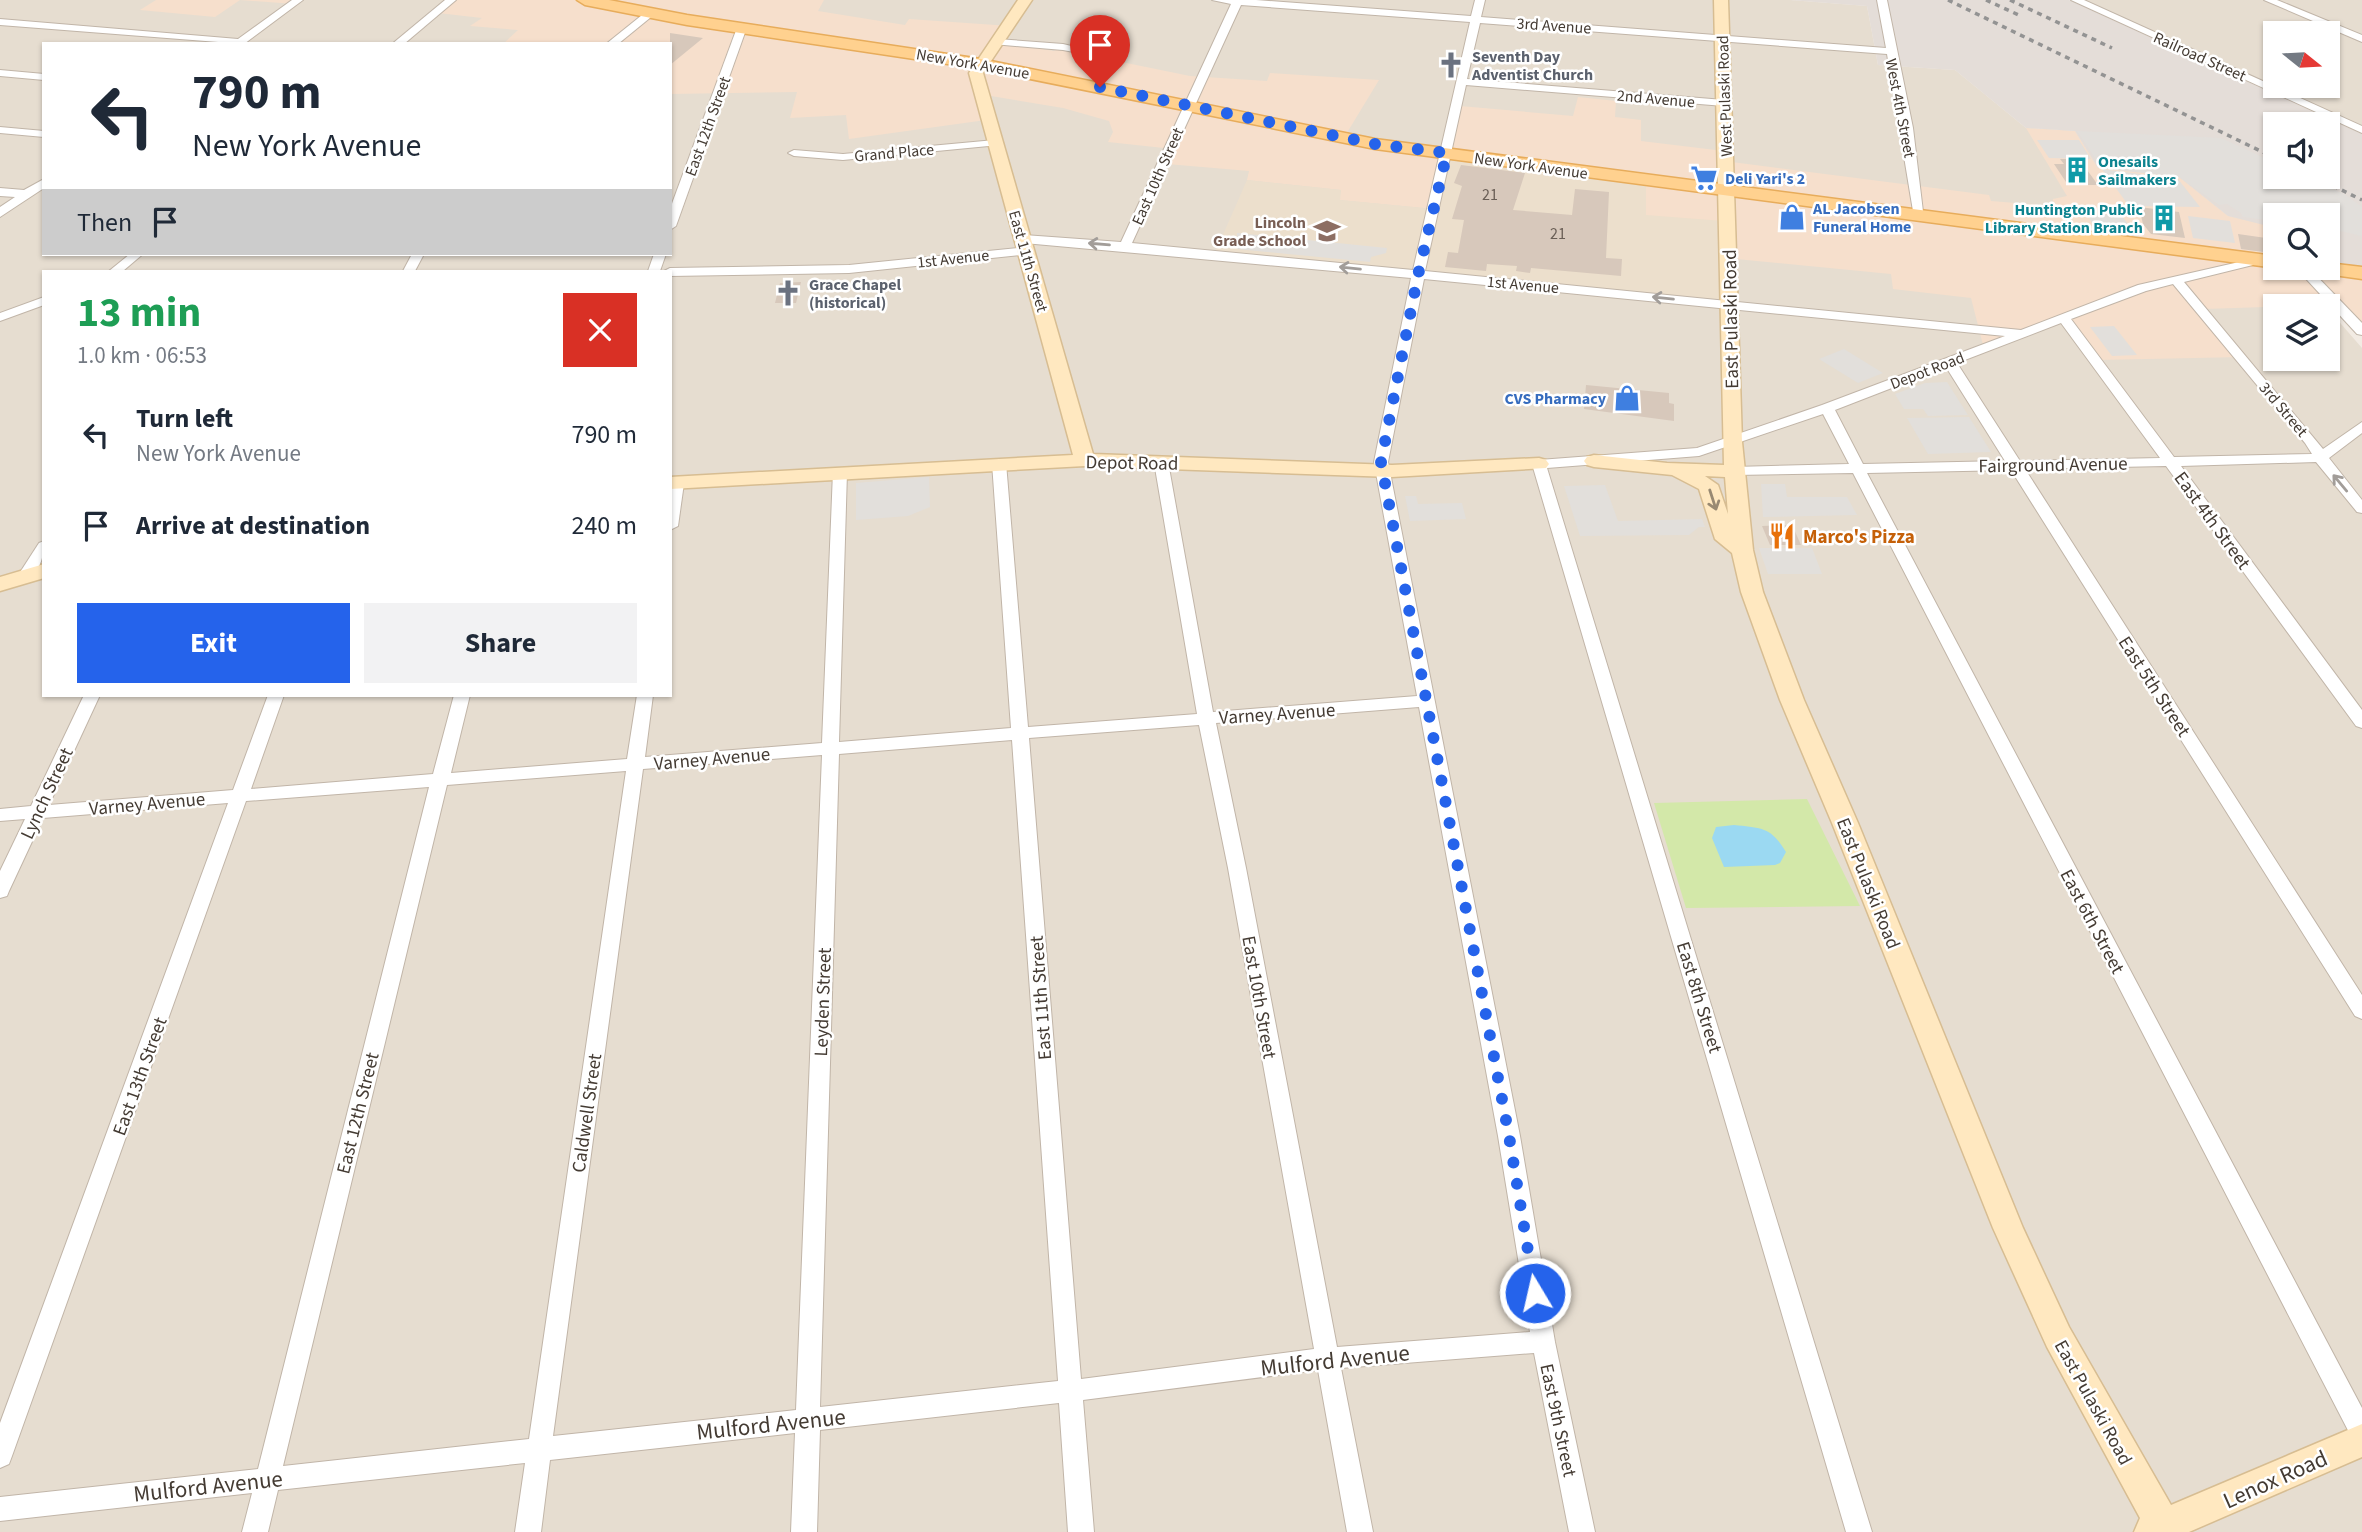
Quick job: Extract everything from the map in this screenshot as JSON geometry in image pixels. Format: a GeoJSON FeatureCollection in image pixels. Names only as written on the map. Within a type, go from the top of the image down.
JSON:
{"type":"FeatureCollection","features":[{"type":"Feature","properties":{"kind":"main road","name":"New York Avenue"},"geometry":{"type":"LineString","coordinates":[[585,0],[651,13],[981,64],[1375,144],[2263,261]]}},
{"type":"Feature","properties":{"kind":"main road"},"geometry":{"type":"LineString","coordinates":[[981,64],[1025,0]]}},
{"type":"Feature","properties":{"kind":"main road","name":"West Pulaski Road"},"geometry":{"type":"LineString","coordinates":[[1721,0],[1727,192]]}},
{"type":"Feature","properties":{"kind":"main road","name":"East 11th Street"},"geometry":{"type":"LineString","coordinates":[[981,64],[976,73],[1085,460]]}},
{"type":"Feature","properties":{"kind":"main road","name":"East Pulaski Road"},"geometry":{"type":"LineString","coordinates":[[1727,192],[1732,442],[1742,550],[1752,592],[1774,656],[1845,823],[2008,1228],[2058,1337],[2160,1530]]}},
{"type":"Feature","properties":{"kind":"main road"},"geometry":{"type":"LineString","coordinates":[[2340,270],[2362,273]]}},
{"type":"Feature","properties":{"kind":"main road","name":"Depot Road"},"geometry":{"type":"LineString","coordinates":[[673,483],[1085,460],[1382,470],[1539,464]]}},
{"type":"Feature","properties":{"kind":"main road","name":"Depot Road"},"geometry":{"type":"LineString","coordinates":[[1594,460],[1667,469],[1734,471]]}},
{"type":"Feature","properties":{"kind":"main road"},"geometry":{"type":"LineString","coordinates":[[1667,469],[1695,477],[1708,485],[1726,540],[1742,550]]}},
{"type":"Feature","properties":{"kind":"main road"},"geometry":{"type":"LineString","coordinates":[[0,584],[34,574]]}},
{"type":"Feature","properties":{"kind":"main road","name":"Lenox Road"},"geometry":{"type":"LineString","coordinates":[[2160,1530],[2362,1440]]}},
{"type":"Feature","properties":{"kind":"street"},"geometry":{"type":"LineString","coordinates":[[239,42],[298,0]]}},
{"type":"Feature","properties":{"kind":"street"},"geometry":{"type":"LineString","coordinates":[[399,42],[451,0]]}},
{"type":"Feature","properties":{"kind":"street","name":"3rd Avenue"},"geometry":{"type":"LineString","coordinates":[[1217,0],[1891,51]]}},
{"type":"Feature","properties":{"kind":"street","name":"East 9th Street"},"geometry":{"type":"LineString","coordinates":[[1480,0],[1418,275],[1381,455],[1425,701],[1509,1136],[1543,1342],[1582,1532]]}},
{"type":"Feature","properties":{"kind":"street","name":"West 4th Street"},"geometry":{"type":"LineString","coordinates":[[1882,0],[1907,128],[1920,217]]}},
{"type":"Feature","properties":{"kind":"street","name":"Railroad Street"},"geometry":{"type":"LineString","coordinates":[[2076,0],[2362,130]]}},
{"type":"Feature","properties":{"kind":"street"},"geometry":{"type":"LineString","coordinates":[[2269,0],[2362,39]]}},
{"type":"Feature","properties":{"kind":"street","name":"East 10th Street"},"geometry":{"type":"LineString","coordinates":[[1125,246],[1237,1]]}},
{"type":"Feature","properties":{"kind":"street"},"geometry":{"type":"LineString","coordinates":[[614,42],[651,13]]}},
{"type":"Feature","properties":{"kind":"street"},"geometry":{"type":"LineString","coordinates":[[0,22],[227,42]]}},
{"type":"Feature","properties":{"kind":"street","name":"East 12th Street"},"geometry":{"type":"LineString","coordinates":[[672,220],[742,27]]}},
{"type":"Feature","properties":{"kind":"street"},"geometry":{"type":"LineString","coordinates":[[997,42],[1063,47],[1100,54]]}},
{"type":"Feature","properties":{"kind":"street"},"geometry":{"type":"LineString","coordinates":[[0,73],[42,77]]}},
{"type":"Feature","properties":{"kind":"street","name":"2nd Avenue"},"geometry":{"type":"LineString","coordinates":[[1463,82],[1724,103]]}},
{"type":"Feature","properties":{"kind":"street"},"geometry":{"type":"LineString","coordinates":[[0,130],[42,134]]}},
{"type":"Feature","properties":{"kind":"street","name":"Grand Place"},"geometry":{"type":"LineString","coordinates":[[794,153],[843,157],[995,143]]}},
{"type":"Feature","properties":{"kind":"street"},"geometry":{"type":"LineString","coordinates":[[0,213],[42,183]]}},
{"type":"Feature","properties":{"kind":"street"},"geometry":{"type":"LineString","coordinates":[[0,192],[26,194]]}},
{"type":"Feature","properties":{"kind":"street","name":"1st Avenue"},"geometry":{"type":"LineString","coordinates":[[672,272],[849,269],[1025,245],[1125,246],[2022,334]]}},
{"type":"Feature","properties":{"kind":"street"},"geometry":{"type":"LineString","coordinates":[[116,270],[134,256]]}},
{"type":"Feature","properties":{"kind":"street","name":"Depot Road"},"geometry":{"type":"LineString","coordinates":[[1539,464],[1699,452],[1827,408],[2063,317],[2175,279],[2263,262]]}},
{"type":"Feature","properties":{"kind":"street","name":"3rd Street"},"geometry":{"type":"LineString","coordinates":[[2175,279],[2322,456],[2328,469],[2362,509]]}},
{"type":"Feature","properties":{"kind":"street"},"geometry":{"type":"LineString","coordinates":[[2313,280],[2362,331]]}},
{"type":"Feature","properties":{"kind":"street"},"geometry":{"type":"LineString","coordinates":[[0,317],[42,302]]}},
{"type":"Feature","properties":{"kind":"street","name":"East 4th Street"},"geometry":{"type":"LineString","coordinates":[[2063,317],[2362,722]]}},
{"type":"Feature","properties":{"kind":"street","name":"East 5th Street"},"geometry":{"type":"LineString","coordinates":[[1949,361],[2362,1011]]}},
{"type":"Feature","properties":{"kind":"street","name":"East 6th Street"},"geometry":{"type":"LineString","coordinates":[[1827,408],[2362,1432]]}},
{"type":"Feature","properties":{"kind":"street"},"geometry":{"type":"LineString","coordinates":[[2322,456],[2362,426]]}},
{"type":"Feature","properties":{"kind":"street","name":"Fairground Avenue"},"geometry":{"type":"LineString","coordinates":[[1734,471],[2310,459],[2322,456]]}},
{"type":"Feature","properties":{"kind":"street","name":"East 10th Street"},"geometry":{"type":"LineString","coordinates":[[1161,462],[1206,718],[1360,1532]]}},
{"type":"Feature","properties":{"kind":"street","name":"East 11th Street"},"geometry":{"type":"LineString","coordinates":[[999,463],[1080,1532]]}},
{"type":"Feature","properties":{"kind":"street","name":"East 8th Street"},"geometry":{"type":"LineString","coordinates":[[1539,464],[1859,1532]]}},
{"type":"Feature","properties":{"kind":"street","name":"Leyden Street"},"geometry":{"type":"LineString","coordinates":[[804,1532],[840,472]]}},
{"type":"Feature","properties":{"kind":"street"},"geometry":{"type":"LineString","coordinates":[[34,574],[42,552]]}},
{"type":"Feature","properties":{"kind":"street","name":"Lynch Street"},"geometry":{"type":"LineString","coordinates":[[0,891],[91,697]]}},
{"type":"Feature","properties":{"kind":"street","name":"East 13th Street"},"geometry":{"type":"LineString","coordinates":[[0,1456],[275,697]]}},
{"type":"Feature","properties":{"kind":"street","name":"East 12th Street"},"geometry":{"type":"LineString","coordinates":[[254,1532],[409,899],[462,697]]}},
{"type":"Feature","properties":{"kind":"street","name":"Caldwell Street"},"geometry":{"type":"LineString","coordinates":[[528,1532],[645,697]]}},
{"type":"Feature","properties":{"kind":"street","name":"Varney Avenue"},"geometry":{"type":"LineString","coordinates":[[0,815],[1425,701]]}},
{"type":"Feature","properties":{"kind":"street","name":"Mulford Avenue"},"geometry":{"type":"LineString","coordinates":[[0,1509],[1070,1391],[1327,1358],[1543,1342]]}},
{"type":"Feature","properties":{"kind":"shaded area"},"geometry":{"type":"Polygon","coordinates":[[[0,0],[1790,0],[1867,6],[1878,65],[1955,70],[2026,128],[2075,131],[2098,168],[2179,177],[2228,216],[2263,225],[2263,280],[2301,280],[2314,294],[2263,294],[2263,371],[2340,371],[2340,323],[2362,348],[2362,1532],[0,1532],[0,0]]]}},
{"type":"Feature","properties":{"kind":"shaded area"},"geometry":{"type":"Polygon","coordinates":[[[156,0],[240,0],[215,17],[140,10],[156,0]]]}},
{"type":"Feature","properties":{"kind":"shaded area"},"geometry":{"type":"Polygon","coordinates":[[[240,0],[301,0],[295,4],[240,0]]]}},
{"type":"Feature","properties":{"kind":"shaded area"},"geometry":{"type":"Polygon","coordinates":[[[454,0],[824,0],[818,11],[905,25],[909,19],[1010,26],[999,42],[1054,51],[1058,49],[1190,76],[1267,81],[1270,73],[1379,80],[1345,136],[1447,152],[1460,106],[1573,116],[1578,97],[1616,101],[1615,117],[1641,120],[1641,141],[1724,151],[1724,161],[1989,195],[1991,201],[2052,206],[2053,199],[2067,196],[2026,128],[2075,131],[2098,168],[2179,177],[2228,216],[2263,223],[2263,280],[2340,280],[2340,248],[2352,265],[2362,267],[2362,332],[2340,310],[2340,294],[2263,294],[2263,307],[2203,309],[2243,357],[2097,360],[2063,315],[1983,345],[1971,298],[1893,289],[1891,274],[1726,258],[1646,215],[1646,182],[1434,209],[1339,200],[1341,190],[1247,180],[1249,171],[1167,164],[1173,149],[1108,142],[1113,132],[1109,121],[1063,108],[979,94],[986,120],[849,139],[846,115],[790,118],[797,92],[672,94],[672,42],[505,42],[518,30],[470,26],[482,18],[438,13],[454,0]]]}},
{"type":"Feature","properties":{"kind":"shaded area"},"geometry":{"type":"Polygon","coordinates":[[[1790,0],[2069,0],[2263,89],[2263,98],[2283,98],[2314,112],[2263,112],[2263,189],[2340,189],[2340,124],[2362,134],[2362,267],[2340,264],[2340,203],[2263,203],[2263,225],[2228,216],[2179,177],[2098,168],[2075,131],[2026,128],[1955,70],[1878,65],[1867,6],[1790,0]]]}},
{"type":"Feature","properties":{"kind":"shaded area"},"geometry":{"type":"Polygon","coordinates":[[[2083,0],[2362,0],[2362,126],[2340,116],[2340,112],[2331,112],[2300,98],[2340,98],[2340,21],[2263,21],[2263,81],[2083,0]]]}},
{"type":"Feature","properties":{"kind":"shaded area"},"geometry":{"type":"Polygon","coordinates":[[[2077,131],[2221,138],[2263,157],[2263,189],[2333,189],[2344,194],[2362,207],[2362,236],[2340,231],[2340,203],[2263,203],[2263,220],[2243,217],[2227,204],[2219,205],[2179,177],[2101,167],[2077,131]]]}},
{"type":"Feature","properties":{"kind":"shaded area"},"geometry":{"type":"Polygon","coordinates":[[[2037,140],[2079,140],[2091,159],[2049,158],[2037,140]]]}},
{"type":"Feature","properties":{"kind":"shaded area"},"geometry":{"type":"Polygon","coordinates":[[[1448,154],[1646,182],[1646,215],[1724,221],[1729,304],[1215,253],[1247,180],[1341,190],[1340,200],[1434,209],[1448,154]]]}},
{"type":"Feature","properties":{"kind":"shaded area"},"geometry":{"type":"Polygon","coordinates":[[[2102,169],[2178,179],[2200,207],[2129,206],[2102,169]]]}},
{"type":"Feature","properties":{"kind":"shaded area"},"geometry":{"type":"Polygon","coordinates":[[[2088,214],[2121,215],[2139,238],[2095,232],[2088,214]]]}},
{"type":"Feature","properties":{"kind":"shaded area"},"geometry":{"type":"Polygon","coordinates":[[[2188,216],[2230,221],[2235,243],[2193,238],[2188,216]]]}},
{"type":"Feature","properties":{"kind":"shaded area"},"geometry":{"type":"Polygon","coordinates":[[[1237,233],[1387,248],[1386,253],[1371,257],[1370,262],[1237,249],[1237,233]]]}},
{"type":"Feature","properties":{"kind":"shaded area"},"geometry":{"type":"Polygon","coordinates":[[[2114,326],[2137,355],[2112,356],[2090,327],[2114,326]]]}},
{"type":"Feature","properties":{"kind":"shaded area"},"geometry":{"type":"Polygon","coordinates":[[[1844,349],[1883,373],[1858,383],[1819,359],[1844,349]]]}},
{"type":"Feature","properties":{"kind":"shaded area"},"geometry":{"type":"Polygon","coordinates":[[[1947,382],[1968,415],[1928,416],[1923,409],[1904,409],[1895,394],[1925,383],[1947,382]]]}},
{"type":"Feature","properties":{"kind":"shaded area"},"geometry":{"type":"Polygon","coordinates":[[[1969,417],[1991,452],[1928,454],[1907,418],[1969,417]]]}},
{"type":"Feature","properties":{"kind":"shaded area"},"geometry":{"type":"Polygon","coordinates":[[[929,477],[930,507],[908,516],[856,520],[856,483],[929,477]]]}},
{"type":"Feature","properties":{"kind":"shaded area"},"geometry":{"type":"Polygon","coordinates":[[[1761,484],[1785,484],[1787,497],[1847,497],[1857,515],[1763,517],[1761,484]]]}},
{"type":"Feature","properties":{"kind":"shaded area"},"geometry":{"type":"Polygon","coordinates":[[[1605,485],[1618,521],[1702,519],[1705,527],[1699,527],[1689,535],[1580,536],[1564,486],[1605,485]]]}},
{"type":"Feature","properties":{"kind":"shaded area"},"geometry":{"type":"Polygon","coordinates":[[[1405,496],[1416,496],[1418,504],[1462,503],[1466,519],[1410,521],[1405,496]]]}},
{"type":"Feature","properties":{"kind":"shaded area"},"geometry":{"type":"Polygon","coordinates":[[[1759,548],[1812,548],[1822,574],[1768,574],[1759,548]]]}},
{"type":"Feature","properties":{"kind":"green space"},"geometry":{"type":"Polygon","coordinates":[[[1807,799],[1860,906],[1686,908],[1654,803],[1807,799]]]}},
{"type":"Feature","properties":{"kind":"water"},"geometry":{"type":"Polygon","coordinates":[[[1734,825],[1759,828],[1770,833],[1786,852],[1780,863],[1724,867],[1712,838],[1716,827],[1734,825]]]}},
{"type":"Feature","properties":{"kind":"building"},"geometry":{"type":"Polygon","coordinates":[[[670,33],[703,38],[672,63],[670,33]]]}},
{"type":"Feature","properties":{"kind":"building","name":"Onesails Sailmakers"},"geometry":{"type":"Polygon","coordinates":[[[2060,159],[2079,159],[2098,185],[2068,185],[2054,164],[2064,164],[2060,159]]]}},
{"type":"Feature","properties":{"kind":"building"},"geometry":{"type":"Polygon","coordinates":[[[1461,165],[1525,173],[1513,210],[1572,215],[1575,189],[1609,192],[1606,258],[1622,259],[1621,276],[1531,268],[1530,273],[1516,271],[1517,266],[1487,264],[1486,271],[1445,267],[1448,252],[1458,253],[1464,220],[1452,219],[1462,186],[1454,183],[1461,165]]]}},
{"type":"Feature","properties":{"kind":"building","name":"Huntington Public Library Station Branch"},"geometry":{"type":"Polygon","coordinates":[[[2139,207],[2179,212],[2185,238],[2151,234],[2143,224],[2139,207]]]}},
{"type":"Feature","properties":{"kind":"building"},"geometry":{"type":"Polygon","coordinates":[[[2238,234],[2263,238],[2263,252],[2241,249],[2238,234]]]}},
{"type":"Feature","properties":{"kind":"building","name":"Grace Chapel (historical)"},"geometry":{"type":"Polygon","coordinates":[[[801,282],[796,303],[775,303],[780,283],[801,282]]]}},
{"type":"Feature","properties":{"kind":"building","name":"CVS Pharmacy"},"geometry":{"type":"Polygon","coordinates":[[[1586,385],[1669,393],[1669,403],[1674,404],[1674,421],[1584,409],[1586,385]]]}},
{"type":"Feature","properties":{"kind":"building","name":"Marco's Pizza"},"geometry":{"type":"Polygon","coordinates":[[[1762,526],[1793,527],[1801,545],[1770,545],[1762,526]]]}},
{"type":"Feature","properties":{"kind":"railway"},"geometry":{"type":"LineString","coordinates":[[1948,0],[2263,152]]}},
{"type":"Feature","properties":{"kind":"railway"},"geometry":{"type":"LineString","coordinates":[[1986,0],[2021,16]]}},
{"type":"Feature","properties":{"kind":"railway"},"geometry":{"type":"LineString","coordinates":[[2010,0],[2112,48]]}},
{"type":"Feature","properties":{"kind":"railway"},"geometry":{"type":"LineString","coordinates":[[2340,189],[2362,200]]}},
{"type":"Feature","properties":{"kind":"place","name":"Seventh Day Adventist Church"},"geometry":{"type":"Point","coordinates":[1451,65]}},
{"type":"Feature","properties":{"kind":"place","name":"Onesails Sailmakers"},"geometry":{"type":"Point","coordinates":[2077,170]}},
{"type":"Feature","properties":{"kind":"place","name":"Deli Yari's 2"},"geometry":{"type":"Point","coordinates":[1704,178]}},
{"type":"Feature","properties":{"kind":"place","name":"AL Jacobsen Funeral Home"},"geometry":{"type":"Point","coordinates":[1792,217]}},
{"type":"Feature","properties":{"kind":"place","name":"Huntington Public Library Station Branch"},"geometry":{"type":"Point","coordinates":[2164,218]}},
{"type":"Feature","properties":{"kind":"place","name":"Lincoln Grade School"},"geometry":{"type":"Point","coordinates":[1327,231]}},
{"type":"Feature","properties":{"kind":"place","name":"Grace Chapel (historical)"},"geometry":{"type":"Point","coordinates":[788,293]}},
{"type":"Feature","properties":{"kind":"place","name":"CVS Pharmacy"},"geometry":{"type":"Point","coordinates":[1627,398]}},
{"type":"Feature","properties":{"kind":"place","name":"Marco's Pizza"},"geometry":{"type":"Point","coordinates":[1782,536]}},
{"type":"Feature","properties":{"kind":"route"},"geometry":{"type":"LineString","coordinates":[[1100,87],[1375,144],[1447,153],[1418,275],[1381,462],[1509,1136],[1535,1293]]}}]}
